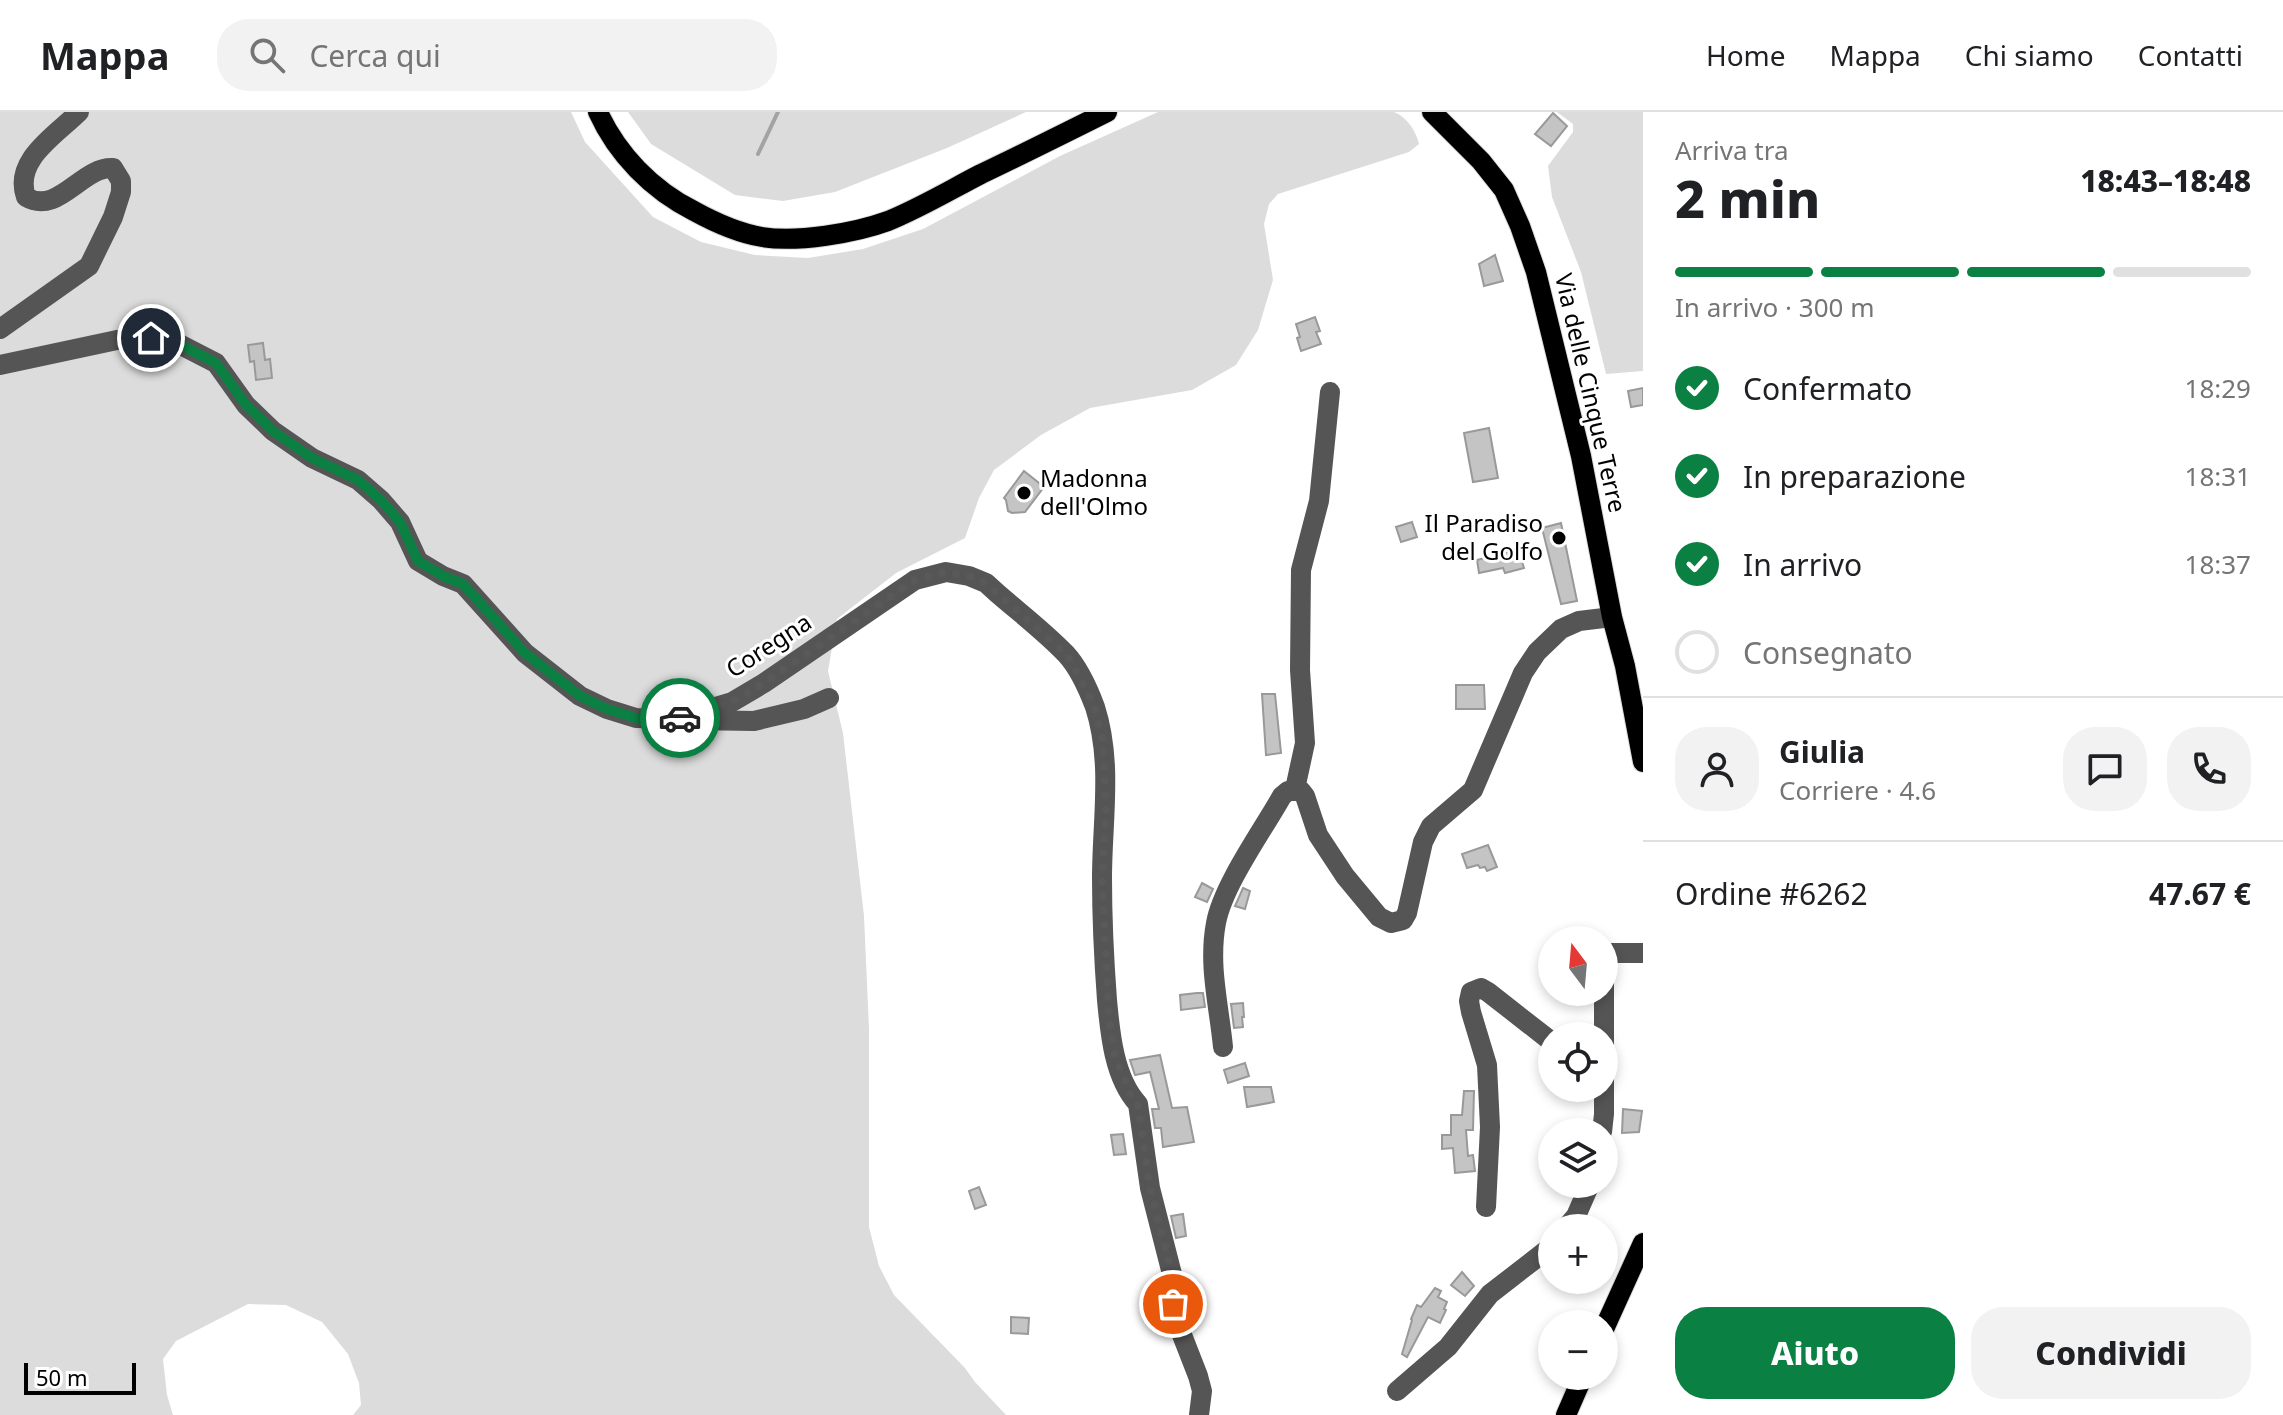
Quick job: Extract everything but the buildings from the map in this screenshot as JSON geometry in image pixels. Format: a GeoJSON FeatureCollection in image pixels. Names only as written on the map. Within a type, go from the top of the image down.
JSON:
{"type":"FeatureCollection","features":[{"type":"Feature","properties":{"kind":"main road"},"geometry":{"type":"LineString","coordinates":[[598,112],[608,134],[629,160],[653,185],[679,204],[716,222],[762,237],[803,238],[839,234],[888,221],[1107,112]]}},
{"type":"Feature","properties":{"kind":"main road","name":"Via delle Cinque Terre"},"geometry":{"type":"LineString","coordinates":[[1432,112],[1481,161],[1504,190],[1536,272],[1566,389],[1643,762]]}},
{"type":"Feature","properties":{"kind":"main road"},"geometry":{"type":"LineString","coordinates":[[1613,1310],[1643,1243]]}},
{"type":"Feature","properties":{"kind":"main road"},"geometry":{"type":"LineString","coordinates":[[1566,1415],[1577,1390]]}},
{"type":"Feature","properties":{"kind":"street"},"geometry":{"type":"LineString","coordinates":[[0,329],[89,266],[113,217],[121,181],[113,168],[99,170],[56,197],[38,202],[26,197],[22,188],[27,165],[50,138],[79,112]]}},
{"type":"Feature","properties":{"kind":"street","name":"Coregna"},"geometry":{"type":"LineString","coordinates":[[0,365],[117,340],[151,338],[179,344],[216,363],[246,405],[273,431],[312,458],[358,480],[381,500],[400,522],[418,561],[463,584],[525,653],[580,696],[636,718],[675,719],[732,702],[915,580],[946,572],[969,576],[992,589],[1068,656],[1094,705],[1102,736],[1106,808],[1102,880],[1109,1020],[1115,1055],[1127,1087],[1138,1104],[1150,1188],[1173,1278],[1175,1317],[1202,1391],[1199,1415]]}},
{"type":"Feature","properties":{"kind":"street"},"geometry":{"type":"LineString","coordinates":[[1295,789],[1305,743],[1300,670],[1301,570],[1319,501],[1330,392]]}},
{"type":"Feature","properties":{"kind":"street"},"geometry":{"type":"LineString","coordinates":[[1223,1047],[1215,988],[1213,951],[1216,921],[1228,889],[1282,796],[1295,789],[1301,791],[1318,835],[1353,886],[1379,917],[1391,923],[1403,920],[1423,842],[1431,826],[1473,790],[1523,673],[1537,652],[1561,629],[1579,621],[1612,617]]}},
{"type":"Feature","properties":{"kind":"street"},"geometry":{"type":"LineString","coordinates":[[675,719],[754,721],[804,709],[829,698]]}},
{"type":"Feature","properties":{"kind":"street"},"geometry":{"type":"LineString","coordinates":[[1604,1118],[1604,964],[1612,953],[1643,953]]}},
{"type":"Feature","properties":{"kind":"street"},"geometry":{"type":"LineString","coordinates":[[1486,1207],[1490,1127],[1487,1065],[1471,1012],[1471,992],[1481,988],[1488,992],[1538,1031]]}},
{"type":"Feature","properties":{"kind":"street"},"geometry":{"type":"LineString","coordinates":[[1397,1391],[1448,1347],[1490,1294],[1538,1257]]}},
{"type":"Feature","properties":{"kind":"shaded area"},"geometry":{"type":"Polygon","coordinates":[[[0,112],[571,112],[585,142],[653,217],[701,242],[755,255],[808,258],[863,249],[923,229],[1060,156],[1158,112],[1394,112],[1410,125],[1419,144],[1409,152],[1278,194],[1269,204],[1264,224],[1273,280],[1258,330],[1236,365],[1192,390],[1090,408],[1041,435],[994,470],[979,498],[965,538],[896,573],[837,619],[828,671],[843,733],[864,916],[869,1029],[869,1227],[879,1266],[894,1295],[1006,1415],[353,1415],[361,1405],[359,1383],[348,1354],[322,1322],[286,1305],[248,1304],[176,1341],[163,1359],[173,1415],[0,1415],[0,112]]]}},
{"type":"Feature","properties":{"kind":"shaded area"},"geometry":{"type":"Polygon","coordinates":[[[628,112],[1026,112],[947,148],[835,192],[783,201],[735,195],[651,144],[628,112]]]}},
{"type":"Feature","properties":{"kind":"shaded area"},"geometry":{"type":"Polygon","coordinates":[[[1557,112],[1643,112],[1643,371],[1606,374],[1581,272],[1552,197],[1548,166],[1573,132],[1573,124],[1557,112]]]}},
{"type":"Feature","properties":{"kind":"waterway"},"geometry":{"type":"LineString","coordinates":[[758,154],[778,112]]}},
{"type":"Feature","properties":{"kind":"way so far"},"geometry":{"type":"LineString","coordinates":[[680,718],[732,702],[915,580],[946,572],[986,583],[1068,656],[1094,705],[1102,736],[1106,808],[1102,880],[1109,1020],[1122,1076],[1138,1104],[1150,1188],[1171,1265],[1173,1304]]}},
{"type":"Feature","properties":{"kind":"place","name":"Madonna dell'Olmo"},"geometry":{"type":"Point","coordinates":[1024,493]}},
{"type":"Feature","properties":{"kind":"place","name":"Il Paradiso del Golfo"},"geometry":{"type":"Point","coordinates":[1559,538]}},
{"type":"Feature","properties":{"kind":"route"},"geometry":{"type":"LineString","coordinates":[[151,338],[179,344],[216,363],[246,405],[273,431],[312,458],[358,480],[400,522],[418,561],[463,584],[525,653],[580,696],[636,718],[680,718]]}}]}
